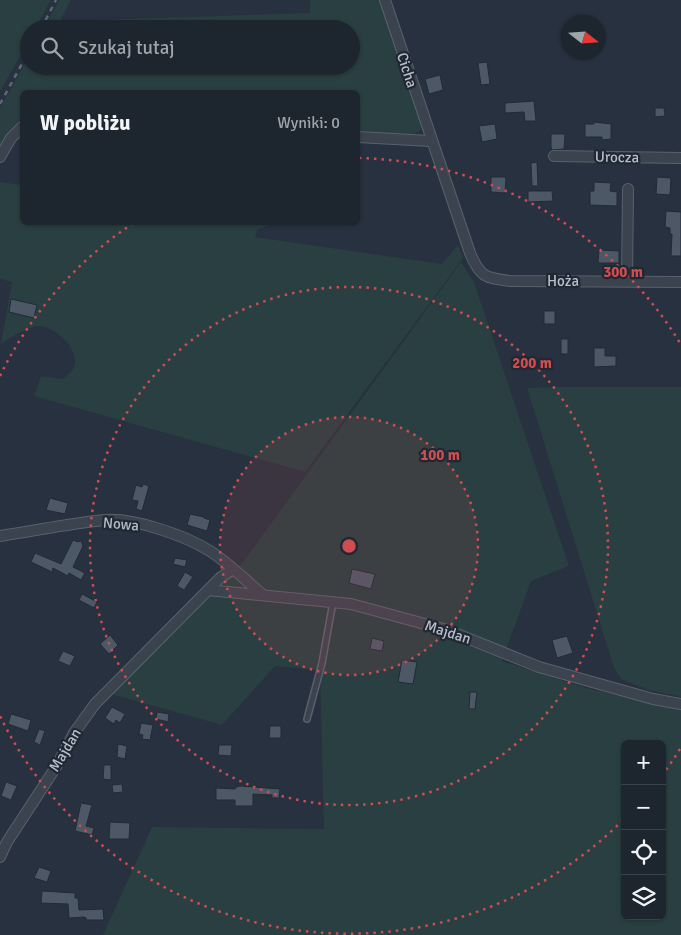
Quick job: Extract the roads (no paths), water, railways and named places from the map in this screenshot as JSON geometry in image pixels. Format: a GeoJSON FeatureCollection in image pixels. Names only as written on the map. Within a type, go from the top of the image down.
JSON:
{"type":"FeatureCollection","features":[{"type":"Feature","properties":{"kind":"street","name":"Cicha"},"geometry":{"type":"LineString","coordinates":[[385,0],[430,140],[477,270]]}},
{"type":"Feature","properties":{"kind":"street"},"geometry":{"type":"LineString","coordinates":[[0,158],[11,138],[20,130]]}},
{"type":"Feature","properties":{"kind":"street"},"geometry":{"type":"LineString","coordinates":[[360,137],[430,140]]}},
{"type":"Feature","properties":{"kind":"street","name":"Urocza"},"geometry":{"type":"LineString","coordinates":[[554,156],[681,158]]}},
{"type":"Feature","properties":{"kind":"street"},"geometry":{"type":"LineString","coordinates":[[627,281],[628,190]]}},
{"type":"Feature","properties":{"kind":"street","name":"Hoża"},"geometry":{"type":"LineString","coordinates":[[477,270],[491,279],[510,281],[681,282]]}},
{"type":"Feature","properties":{"kind":"street","name":"Nowa"},"geometry":{"type":"LineString","coordinates":[[0,536],[106,520],[118,520],[178,536],[210,551],[264,596]]}},
{"type":"Feature","properties":{"kind":"street","name":"Majdan"},"geometry":{"type":"LineString","coordinates":[[0,857],[7,842],[56,767],[74,733],[95,704],[220,578],[233,569]]}},
{"type":"Feature","properties":{"kind":"street","name":"Majdan"},"geometry":{"type":"LineString","coordinates":[[208,590],[351,604],[447,630],[534,666],[681,704]]}},
{"type":"Feature","properties":{"kind":"lane"},"geometry":{"type":"LineString","coordinates":[[307,719],[322,663],[333,602]]}},
{"type":"Feature","properties":{"kind":"railway"},"geometry":{"type":"LineString","coordinates":[[46,20],[56,0]]}},
{"type":"Feature","properties":{"kind":"railway"},"geometry":{"type":"LineString","coordinates":[[0,104],[20,67]]}}]}
